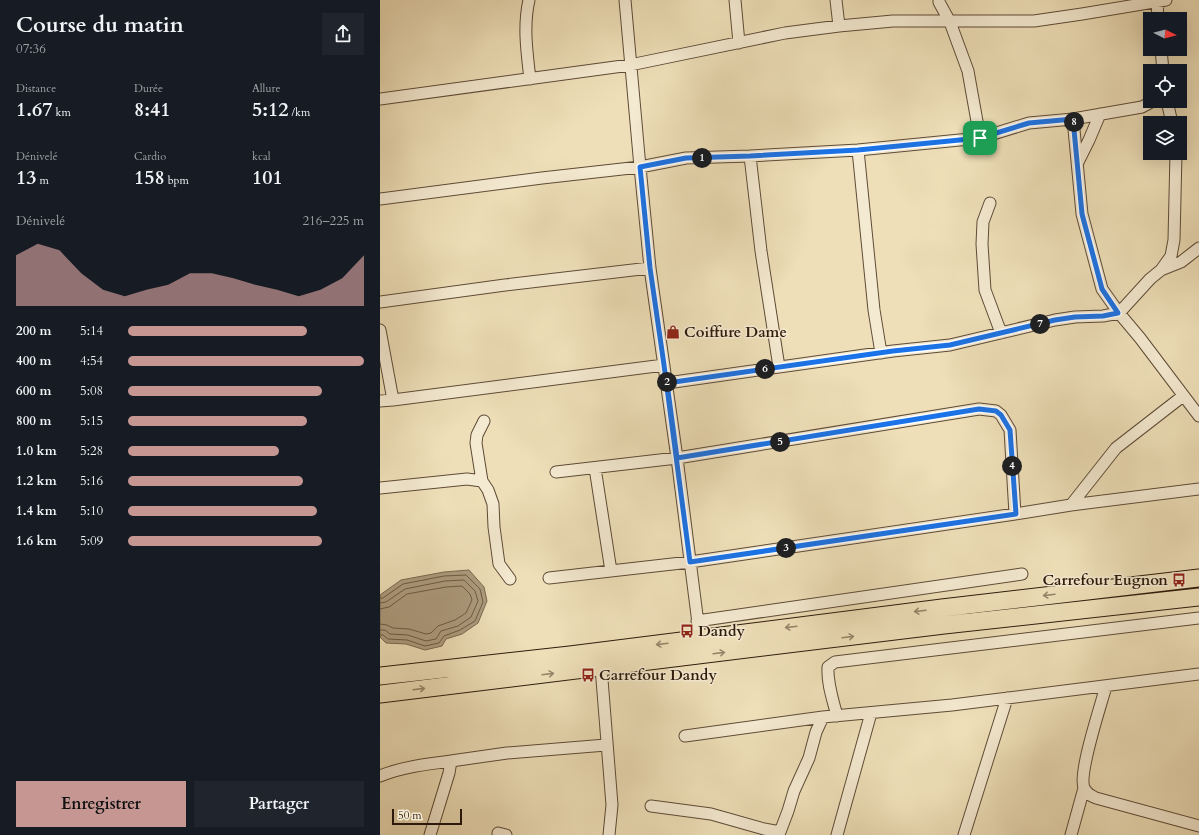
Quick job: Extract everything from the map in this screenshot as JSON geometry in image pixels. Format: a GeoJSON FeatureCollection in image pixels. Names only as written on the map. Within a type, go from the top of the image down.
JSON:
{"type":"FeatureCollection","features":[{"type":"Feature","properties":{"kind":"main road"},"geometry":{"type":"LineString","coordinates":[[380,676],[570,655],[942,608],[1199,578]]}},
{"type":"Feature","properties":{"kind":"main road"},"geometry":{"type":"LineString","coordinates":[[380,694],[944,625],[1199,597]]}},
{"type":"Feature","properties":{"kind":"street"},"geometry":{"type":"LineString","coordinates":[[529,0],[527,7],[526,42],[530,79]]}},
{"type":"Feature","properties":{"kind":"street"},"geometry":{"type":"LineString","coordinates":[[625,0],[650,268],[667,383],[700,639]]}},
{"type":"Feature","properties":{"kind":"street"},"geometry":{"type":"LineString","coordinates":[[735,0],[739,43]]}},
{"type":"Feature","properties":{"kind":"street"},"geometry":{"type":"LineString","coordinates":[[836,0],[839,26]]}},
{"type":"Feature","properties":{"kind":"street"},"geometry":{"type":"LineString","coordinates":[[939,0],[950,22],[968,71],[980,138]]}},
{"type":"Feature","properties":{"kind":"street"},"geometry":{"type":"LineString","coordinates":[[380,98],[630,65],[785,34],[839,26],[893,21],[1034,21],[1160,0],[1159,12]]}},
{"type":"Feature","properties":{"kind":"street"},"geometry":{"type":"LineString","coordinates":[[380,199],[640,167],[686,158],[858,150],[980,138],[1029,123],[1073,119],[1143,106]]}},
{"type":"Feature","properties":{"kind":"street"},"geometry":{"type":"LineString","coordinates":[[1077,162],[1089,140],[1100,114]]}},
{"type":"Feature","properties":{"kind":"street"},"geometry":{"type":"LineString","coordinates":[[1073,119],[1082,214],[1102,289],[1118,313],[1140,338],[1199,416]]}},
{"type":"Feature","properties":{"kind":"street"},"geometry":{"type":"LineString","coordinates":[[858,150],[874,310],[881,353]]}},
{"type":"Feature","properties":{"kind":"street"},"geometry":{"type":"LineString","coordinates":[[750,156],[761,250],[779,367]]}},
{"type":"Feature","properties":{"kind":"street"},"geometry":{"type":"LineString","coordinates":[[667,383],[881,353],[950,345],[1055,320],[1075,317],[1103,316],[1118,313],[1150,279],[1161,270],[1171,256],[1174,240],[1176,160]]}},
{"type":"Feature","properties":{"kind":"street"},"geometry":{"type":"LineString","coordinates":[[990,203],[983,222],[982,244],[986,290],[1001,333]]}},
{"type":"Feature","properties":{"kind":"street"},"geometry":{"type":"LineString","coordinates":[[1161,270],[1181,262],[1199,248]]}},
{"type":"Feature","properties":{"kind":"street"},"geometry":{"type":"LineString","coordinates":[[380,302],[505,285],[650,268]]}},
{"type":"Feature","properties":{"kind":"street"},"geometry":{"type":"LineString","coordinates":[[380,330],[393,400]]}},
{"type":"Feature","properties":{"kind":"street"},"geometry":{"type":"LineString","coordinates":[[380,402],[664,365]]}},
{"type":"Feature","properties":{"kind":"street"},"geometry":{"type":"LineString","coordinates":[[1071,505],[1116,448],[1183,396]]}},
{"type":"Feature","properties":{"kind":"street"},"geometry":{"type":"LineString","coordinates":[[556,472],[677,458],[979,409],[996,411],[1001,415],[1010,430],[1016,514]]}},
{"type":"Feature","properties":{"kind":"street"},"geometry":{"type":"LineString","coordinates":[[484,421],[477,436],[476,443],[482,481],[488,490],[493,504],[494,527],[499,564],[510,580]]}},
{"type":"Feature","properties":{"kind":"street"},"geometry":{"type":"LineString","coordinates":[[595,468],[611,571]]}},
{"type":"Feature","properties":{"kind":"street"},"geometry":{"type":"LineString","coordinates":[[380,488],[468,479],[482,481]]}},
{"type":"Feature","properties":{"kind":"street"},"geometry":{"type":"LineString","coordinates":[[549,578],[690,562],[1071,505],[1199,489]]}},
{"type":"Feature","properties":{"kind":"street"},"geometry":{"type":"LineString","coordinates":[[697,621],[1022,574]]}},
{"type":"Feature","properties":{"kind":"street"},"geometry":{"type":"LineString","coordinates":[[838,716],[829,685],[828,675],[828,667],[835,662],[1199,618]]}},
{"type":"Feature","properties":{"kind":"street"},"geometry":{"type":"LineString","coordinates":[[600,667],[612,806],[609,835]]}},
{"type":"Feature","properties":{"kind":"street"},"geometry":{"type":"LineString","coordinates":[[685,736],[823,717],[1007,698],[1199,674]]}},
{"type":"Feature","properties":{"kind":"street"},"geometry":{"type":"LineString","coordinates":[[1071,835],[1084,788],[1083,775],[1088,751],[1106,686]]}},
{"type":"Feature","properties":{"kind":"street"},"geometry":{"type":"LineString","coordinates":[[964,835],[1007,698]]}},
{"type":"Feature","properties":{"kind":"street"},"geometry":{"type":"LineString","coordinates":[[837,835],[871,713]]}},
{"type":"Feature","properties":{"kind":"street"},"geometry":{"type":"LineString","coordinates":[[651,806],[711,814],[779,834],[794,791],[809,758],[816,732],[823,717]]}},
{"type":"Feature","properties":{"kind":"street"},"geometry":{"type":"LineString","coordinates":[[380,776],[391,771],[423,765],[507,753],[606,745]]}},
{"type":"Feature","properties":{"kind":"street"},"geometry":{"type":"LineString","coordinates":[[430,835],[451,762]]}},
{"type":"Feature","properties":{"kind":"street"},"geometry":{"type":"LineString","coordinates":[[1084,788],[1088,794],[1096,798],[1199,826]]}},
{"type":"Feature","properties":{"kind":"water"},"geometry":{"type":"Polygon","coordinates":[[[469,570],[484,587],[487,601],[478,623],[462,634],[446,639],[442,646],[425,650],[406,644],[386,643],[380,637],[380,595],[401,580],[444,572],[469,570]]]}},
{"type":"Feature","properties":{"kind":"place","name":"Coiffure Dame"},"geometry":{"type":"Point","coordinates":[673,332]}},
{"type":"Feature","properties":{"kind":"place","name":"Carrefour Eugnon"},"geometry":{"type":"Point","coordinates":[1179,580]}},
{"type":"Feature","properties":{"kind":"place","name":"Dandy"},"geometry":{"type":"Point","coordinates":[687,631]}},
{"type":"Feature","properties":{"kind":"place","name":"Carrefour Dandy"},"geometry":{"type":"Point","coordinates":[588,675]}},
{"type":"Feature","properties":{"kind":"route"},"geometry":{"type":"LineString","coordinates":[[980,138],[858,150],[686,158],[640,167],[650,268],[667,383],[690,562],[1016,514],[1013,489],[1010,430],[1001,415],[996,411],[979,409],[677,458],[667,383],[893,351],[950,345],[1055,320],[1075,317],[1103,316],[1118,313],[1102,289],[1082,214],[1073,119],[1029,123],[980,138]]}}]}
